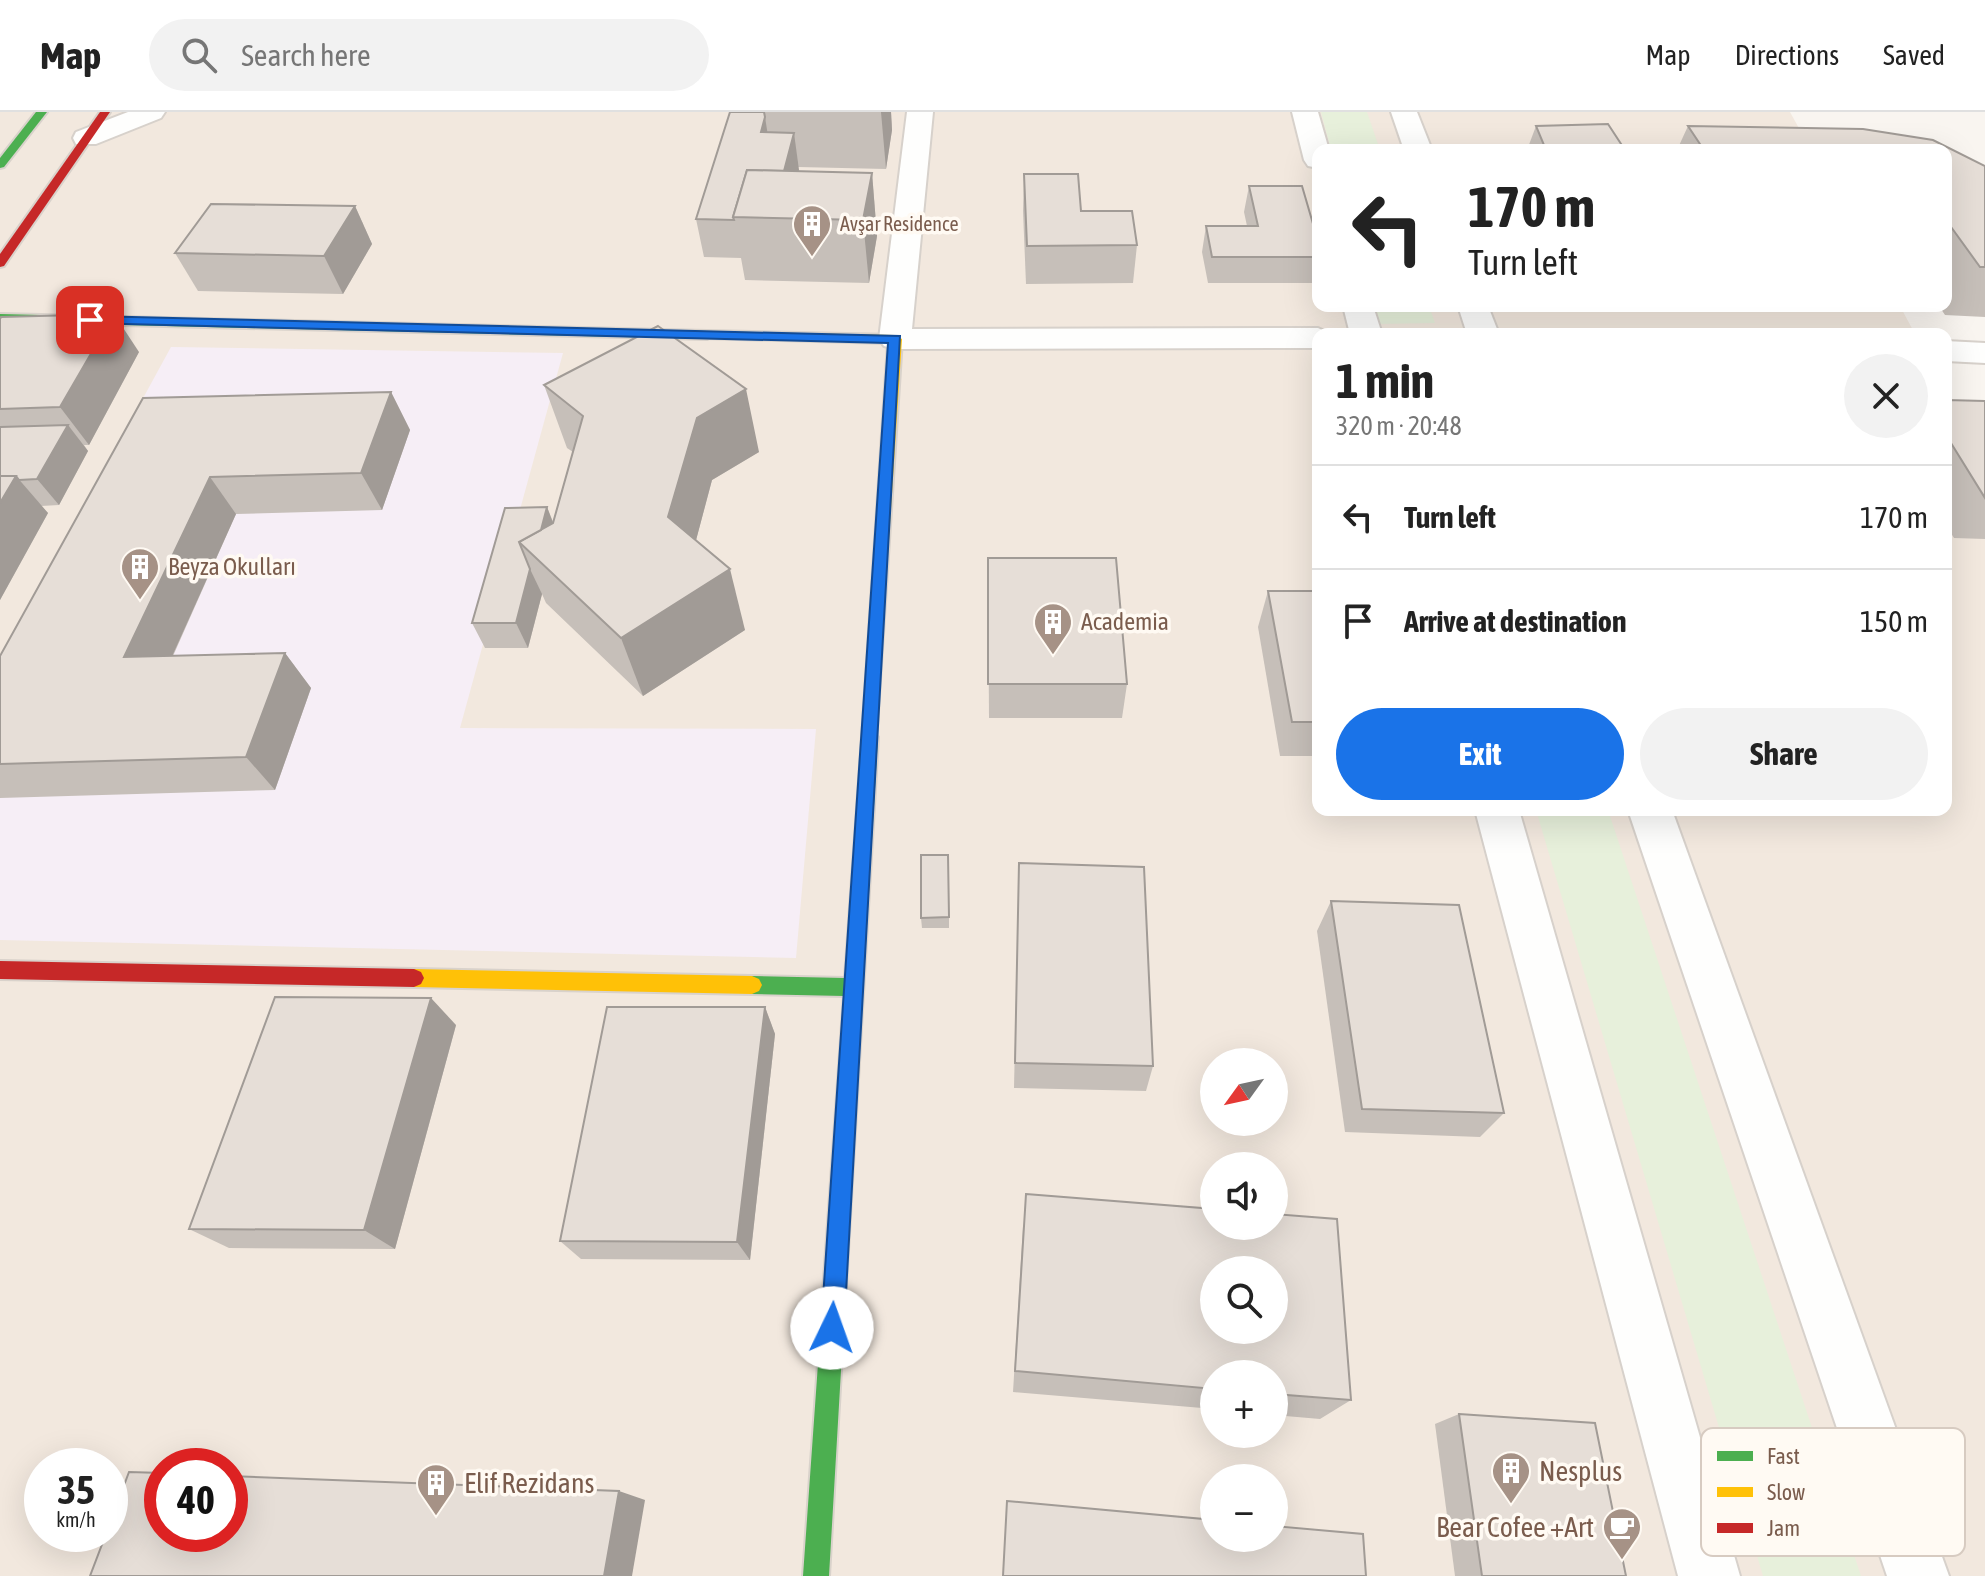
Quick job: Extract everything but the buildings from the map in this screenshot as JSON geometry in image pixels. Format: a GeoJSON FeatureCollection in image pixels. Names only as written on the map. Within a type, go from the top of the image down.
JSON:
{"type":"FeatureCollection","features":[{"type":"Feature","properties":{"kind":"street"},"geometry":{"type":"LineString","coordinates":[[0,165],[42,112]]}},
{"type":"Feature","properties":{"kind":"street"},"geometry":{"type":"LineString","coordinates":[[0,263],[105,112]]}},
{"type":"Feature","properties":{"kind":"street"},"geometry":{"type":"LineString","coordinates":[[86,138],[152,112]]}},
{"type":"Feature","properties":{"kind":"street"},"geometry":{"type":"LineString","coordinates":[[816,1576],[895,339],[920,112]]}},
{"type":"Feature","properties":{"kind":"street"},"geometry":{"type":"LineString","coordinates":[[1305,112],[1314,144]]}},
{"type":"Feature","properties":{"kind":"street"},"geometry":{"type":"LineString","coordinates":[[1404,112],[1416,144]]}},
{"type":"Feature","properties":{"kind":"street"},"geometry":{"type":"LineString","coordinates":[[0,318],[895,339],[1312,338]]}},
{"type":"Feature","properties":{"kind":"street"},"geometry":{"type":"LineString","coordinates":[[1952,351],[1985,353]]}},
{"type":"Feature","properties":{"kind":"street"},"geometry":{"type":"LineString","coordinates":[[1499,816],[1701,1547]]}},
{"type":"Feature","properties":{"kind":"street"},"geometry":{"type":"LineString","coordinates":[[1652,816],[1866,1428]]}},
{"type":"Feature","properties":{"kind":"street"},"geometry":{"type":"LineString","coordinates":[[0,970],[854,987]]}},
{"type":"Feature","properties":{"kind":"street"},"geometry":{"type":"LineString","coordinates":[[1703,1556],[1709,1576]]}},
{"type":"Feature","properties":{"kind":"street"},"geometry":{"type":"LineString","coordinates":[[1911,1556],[1918,1576]]}},
{"type":"Feature","properties":{"kind":"shaded area"},"geometry":{"type":"Polygon","coordinates":[[[0,112],[1790,112],[1808,144],[1312,144],[1312,312],[1903,312],[1912,328],[1312,328],[1312,816],[1952,816],[1952,399],[1985,457],[1985,1576],[0,1576],[0,112]]]}},
{"type":"Feature","properties":{"kind":"shaded area"},"geometry":{"type":"Polygon","coordinates":[[[171,347],[563,353],[460,728],[816,729],[796,958],[0,940],[0,660],[171,347]]]}},
{"type":"Feature","properties":{"kind":"green space"},"geometry":{"type":"Polygon","coordinates":[[[1321,112],[1367,112],[1378,144],[1329,144],[1321,112]]]}},
{"type":"Feature","properties":{"kind":"green space"},"geometry":{"type":"Polygon","coordinates":[[[1376,312],[1431,312],[1435,323],[1379,324],[1376,312]]]}},
{"type":"Feature","properties":{"kind":"green space"},"geometry":{"type":"Polygon","coordinates":[[[1538,816],[1610,816],[1812,1428],[1719,1428],[1538,816]]]}},
{"type":"Feature","properties":{"kind":"green space"},"geometry":{"type":"Polygon","coordinates":[[[1757,1556],[1854,1556],[1861,1576],[1763,1576],[1757,1556]]]}},
{"type":"Feature","properties":{"kind":"traffic: fast"},"geometry":{"type":"LineString","coordinates":[[0,165],[42,112]]}},
{"type":"Feature","properties":{"kind":"traffic: fast"},"geometry":{"type":"LineString","coordinates":[[0,318],[707,335]]}},
{"type":"Feature","properties":{"kind":"traffic: fast"},"geometry":{"type":"LineString","coordinates":[[816,1576],[870,737]]}},
{"type":"Feature","properties":{"kind":"traffic: fast"},"geometry":{"type":"LineString","coordinates":[[752,985],[854,987]]}},
{"type":"Feature","properties":{"kind":"traffic: slow"},"geometry":{"type":"LineString","coordinates":[[707,335],[895,339],[870,737]]}},
{"type":"Feature","properties":{"kind":"traffic: slow"},"geometry":{"type":"LineString","coordinates":[[414,978],[752,985]]}},
{"type":"Feature","properties":{"kind":"traffic: jam"},"geometry":{"type":"LineString","coordinates":[[0,263],[105,112]]}},
{"type":"Feature","properties":{"kind":"traffic: jam"},"geometry":{"type":"LineString","coordinates":[[0,970],[414,978]]}},
{"type":"Feature","properties":{"kind":"place","name":"Avşar Residence"},"geometry":{"type":"Point","coordinates":[812,258]}},
{"type":"Feature","properties":{"kind":"place","name":"Beyza Okulları"},"geometry":{"type":"Point","coordinates":[140,601]}},
{"type":"Feature","properties":{"kind":"place","name":"Academia"},"geometry":{"type":"Point","coordinates":[1053,656]}},
{"type":"Feature","properties":{"kind":"place","name":"Nesplus"},"geometry":{"type":"Point","coordinates":[1511,1505]}},
{"type":"Feature","properties":{"kind":"place","name":"Elif Rezidans"},"geometry":{"type":"Point","coordinates":[436,1517]}},
{"type":"Feature","properties":{"kind":"place","name":"Bear Cofee +Art"},"geometry":{"type":"Point","coordinates":[1622,1561]}},
{"type":"Feature","properties":{"kind":"route"},"geometry":{"type":"LineString","coordinates":[[90,320],[895,339],[832,1328]]}}]}
